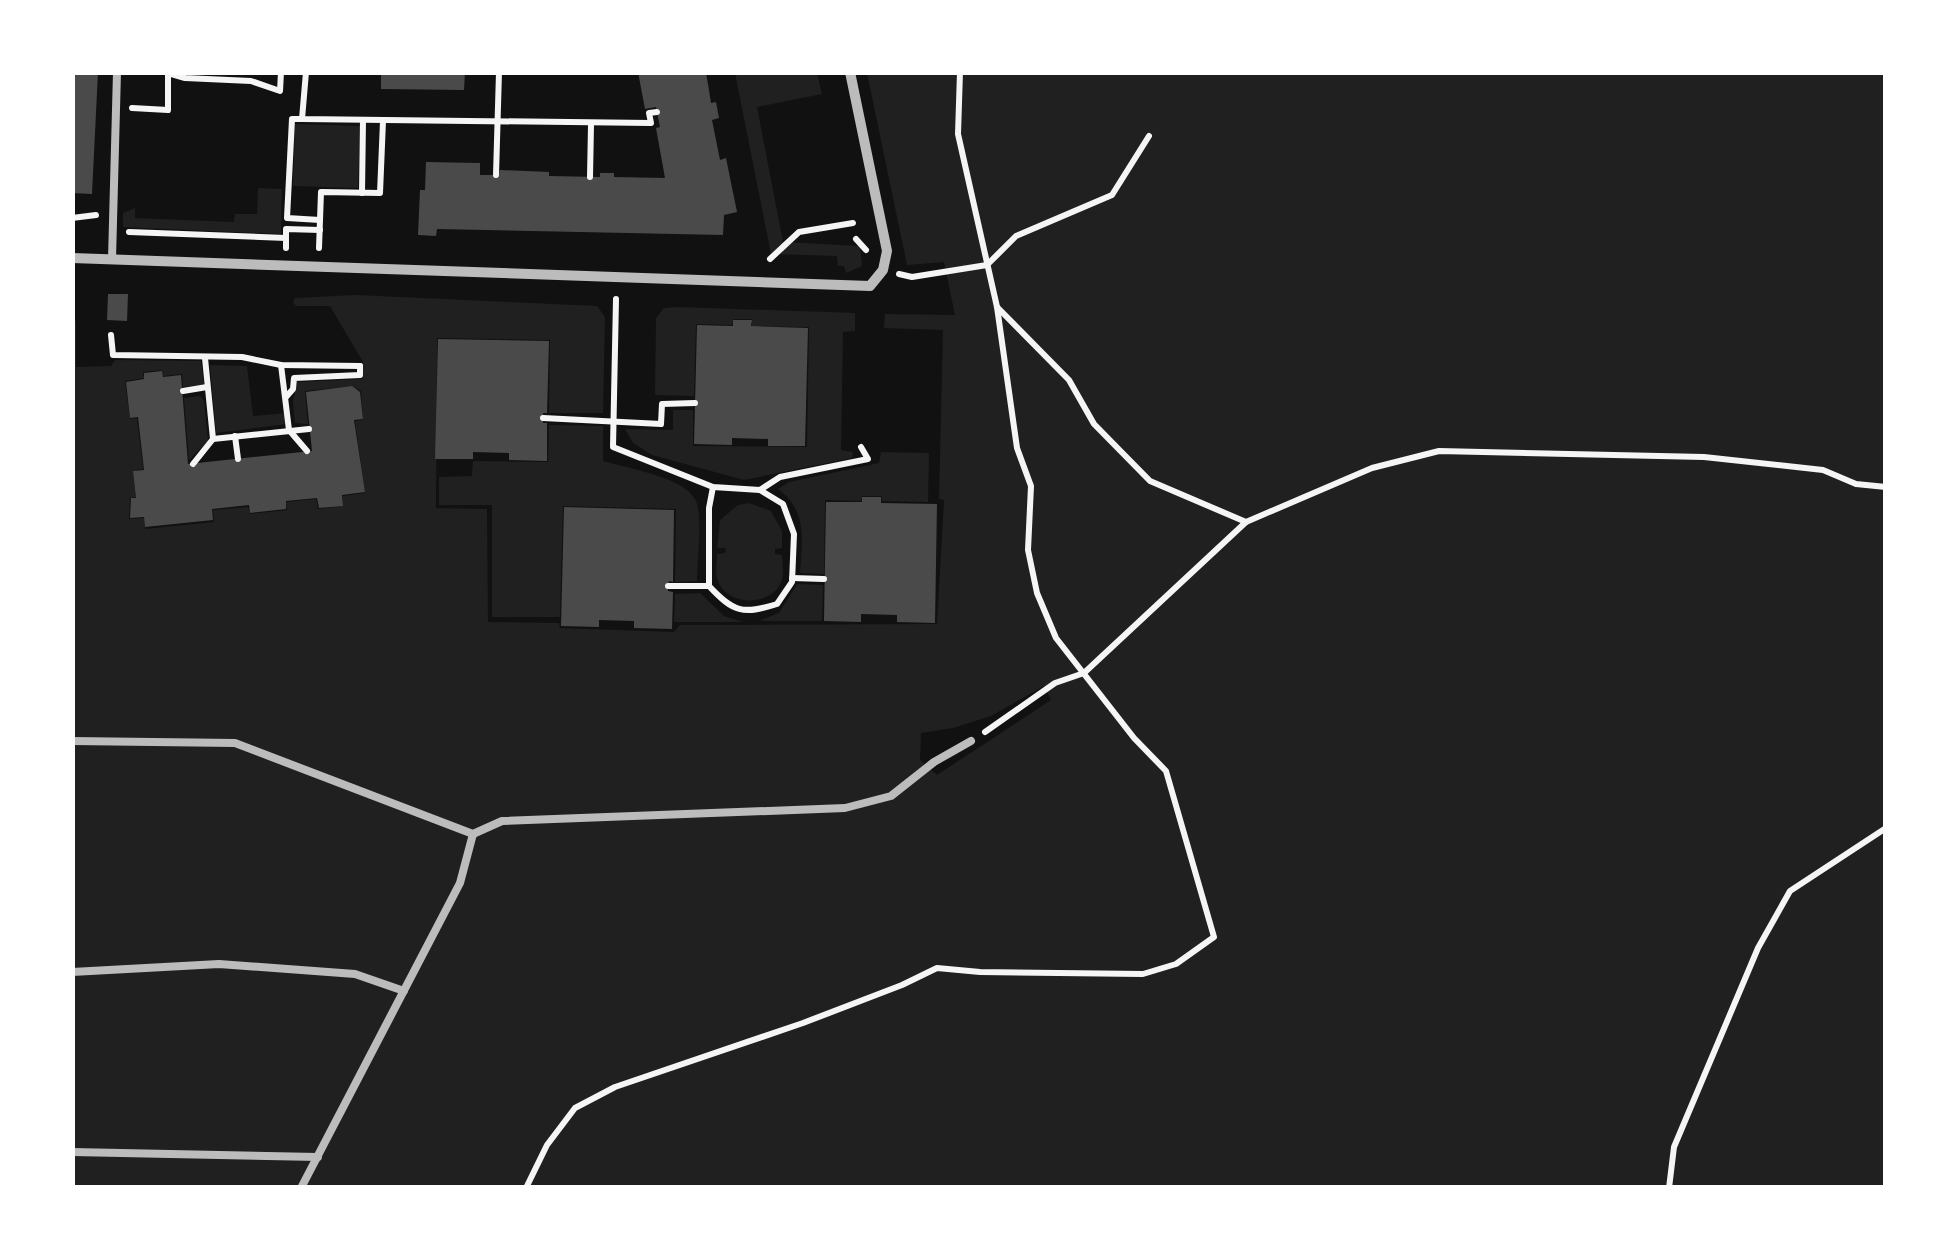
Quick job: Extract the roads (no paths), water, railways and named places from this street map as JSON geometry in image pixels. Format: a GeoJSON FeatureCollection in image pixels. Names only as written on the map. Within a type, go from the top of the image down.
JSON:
{"type":"FeatureCollection","features":[{"type":"Feature","properties":{"kind":"street"},"geometry":{"type":"LineString","coordinates":[[72,258],[870,286],[883,270],[887,251],[850,72]]}},
{"type":"Feature","properties":{"kind":"lane"},"geometry":{"type":"LineString","coordinates":[[112,259],[117,72]]}},
{"type":"Feature","properties":{"kind":"lane"},"geometry":{"type":"LineString","coordinates":[[72,741],[235,743],[473,834],[502,820],[845,808],[891,796],[934,762],[972,742]]}},
{"type":"Feature","properties":{"kind":"lane"},"geometry":{"type":"LineString","coordinates":[[300,1188],[460,884],[473,834]]}},
{"type":"Feature","properties":{"kind":"lane"},"geometry":{"type":"LineString","coordinates":[[72,972],[219,964],[356,974],[404,991]]}},
{"type":"Feature","properties":{"kind":"lane"},"geometry":{"type":"LineString","coordinates":[[72,1152],[318,1157]]}}]}
